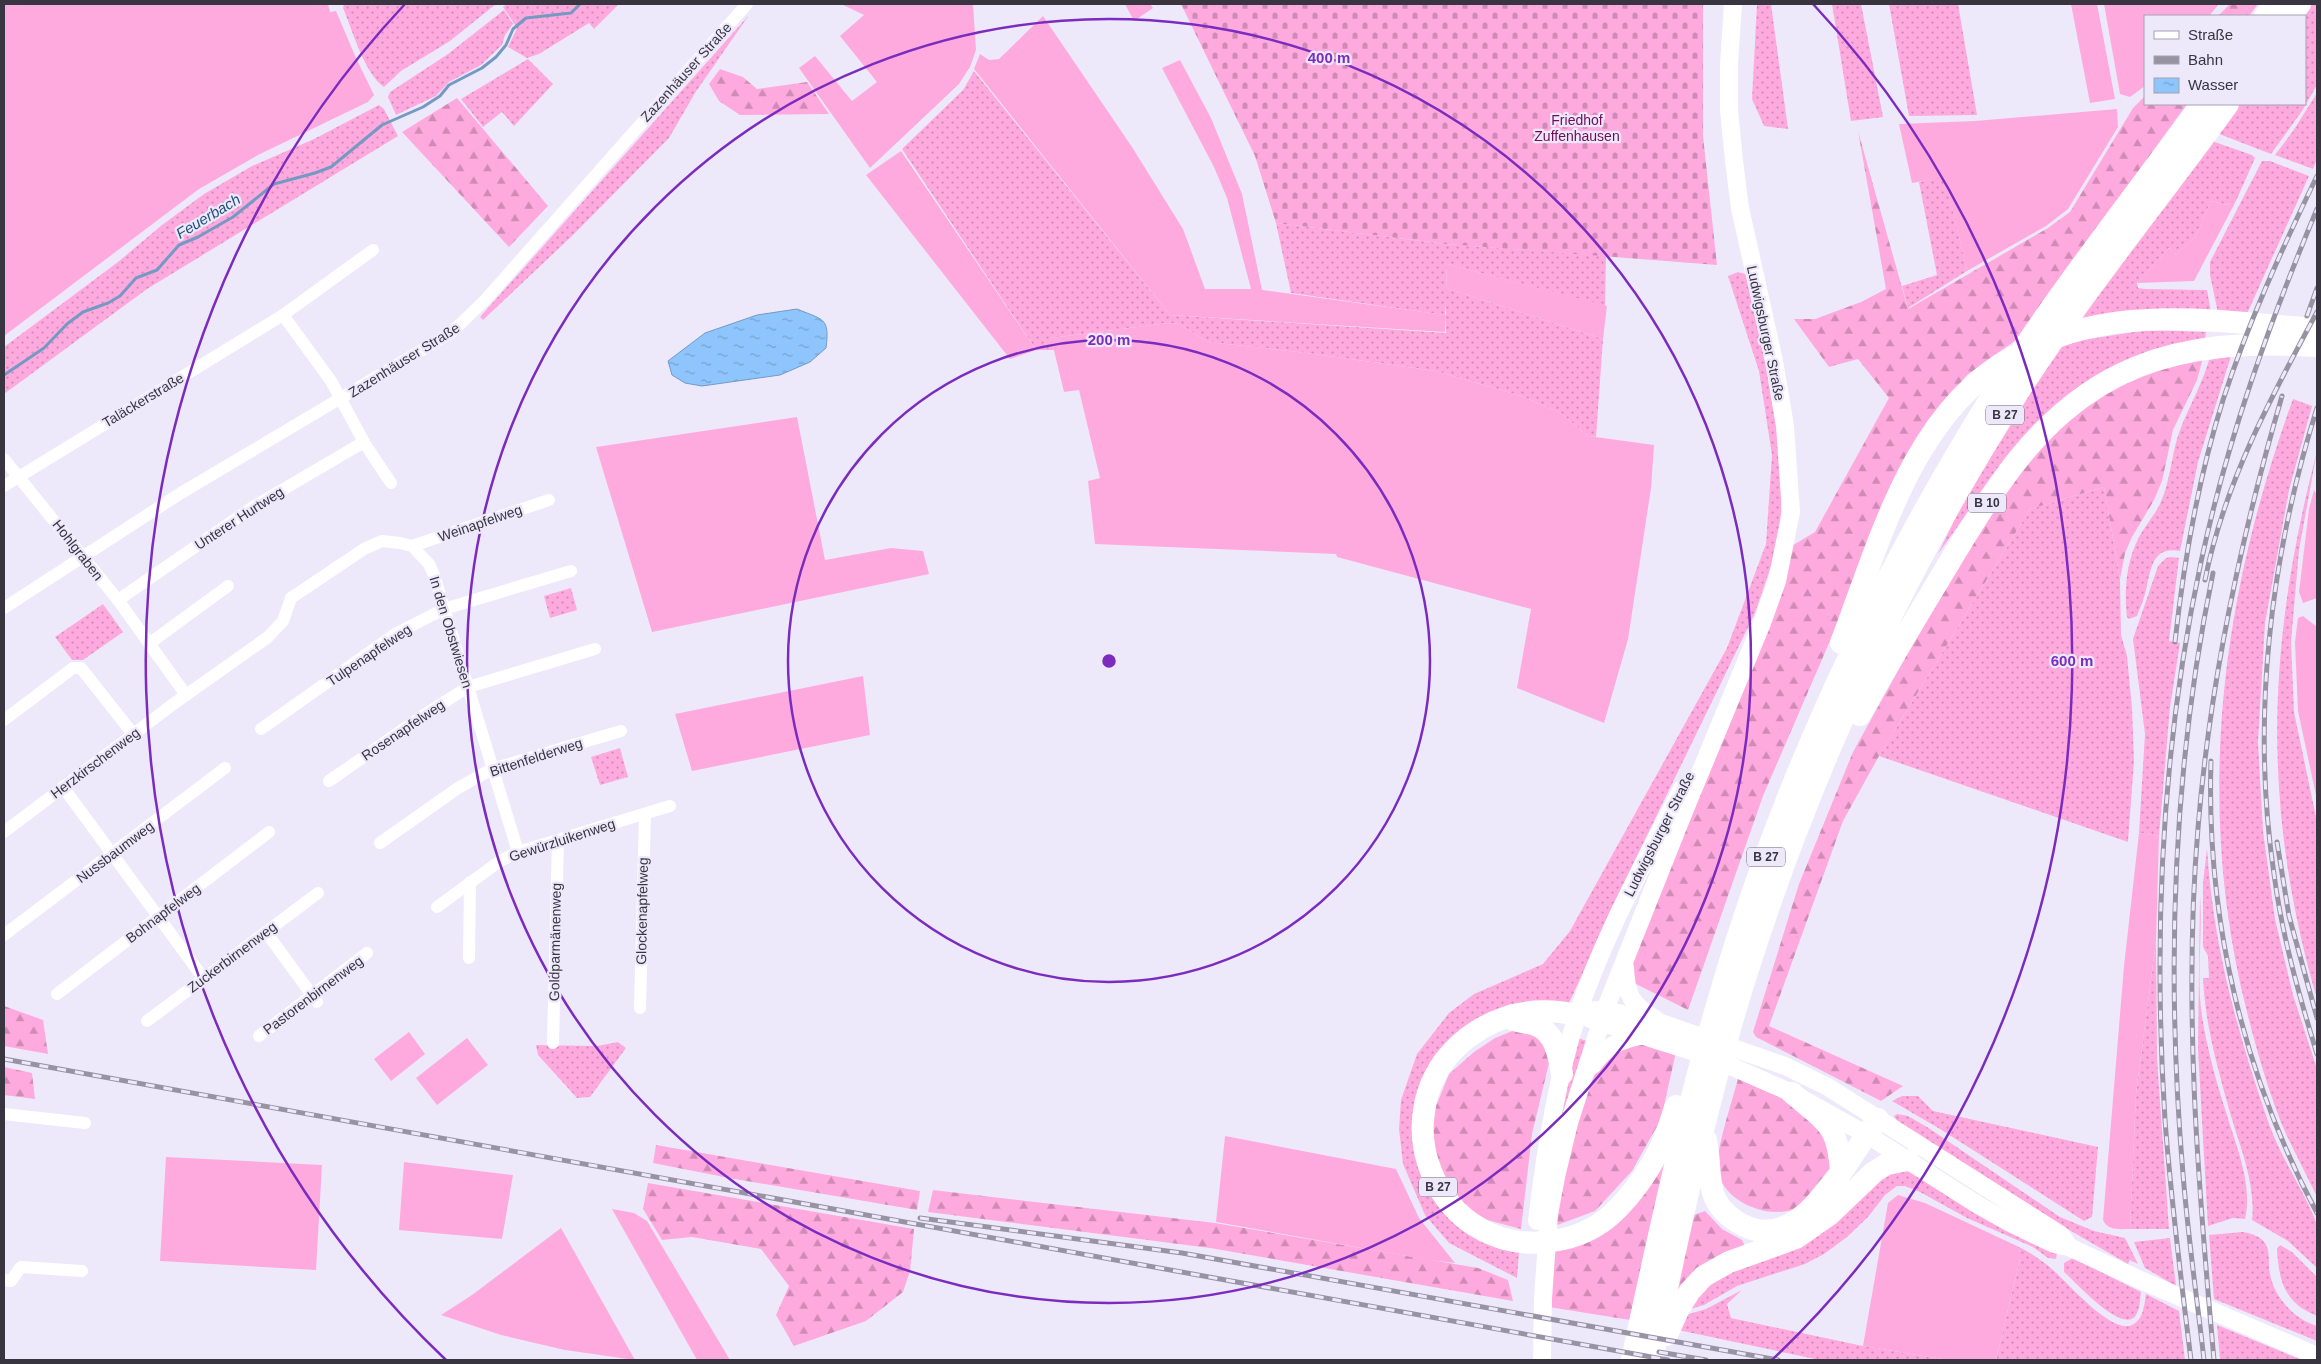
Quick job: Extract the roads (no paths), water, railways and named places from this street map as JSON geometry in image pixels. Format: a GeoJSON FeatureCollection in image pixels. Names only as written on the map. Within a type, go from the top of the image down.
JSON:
{"type":"FeatureCollection","features":[{"type":"Feature","properties":{"kind":"highway"},"geometry":{"type":"LineString","coordinates":[[2266,15],[2274,4]]}},
{"type":"Feature","properties":{"kind":"highway"},"geometry":{"type":"LineString","coordinates":[[2292,15],[2300,4]]}},
{"type":"Feature","properties":{"kind":"highway","name":"B 27"},"geometry":{"type":"LineString","coordinates":[[1653,1360],[1656,1328],[1704,1085],[1725,1014],[1763,863],[1842,671],[1923,513],[1966,438],[2048,311],[2201,105]]}},
{"type":"Feature","properties":{"kind":"highway","name":"B 27"},"geometry":{"type":"LineString","coordinates":[[1725,1014],[1828,754],[1901,596],[1939,524],[2015,397],[2059,330],[2227,105]]}},
{"type":"Feature","properties":{"kind":"highway","name":"B 27"},"geometry":{"type":"LineString","coordinates":[[1842,671],[1840,645],[1887,521],[1901,490],[1930,438],[1967,392],[2007,361],[2038,344],[2075,331],[2110,324],[2152,320],[2194,320],[2317,329]]}},
{"type":"Feature","properties":{"kind":"highway","name":"B 10"},"geometry":{"type":"LineString","coordinates":[[1828,754],[1855,724],[1884,670],[1999,484],[2027,449],[2062,413],[2106,381],[2138,366],[2186,351],[2257,344],[2317,346]]}},
{"type":"Feature","properties":{"kind":"highway","name":"B 27"},"geometry":{"type":"LineString","coordinates":[[1577,1015],[1547,1010],[1522,1012],[1506,1017],[1477,1031],[1465,1040],[1442,1066],[1427,1098],[1422,1128],[1423,1141],[1435,1183],[1447,1202],[1462,1218],[1480,1230],[1499,1238],[1520,1243],[1542,1243],[1563,1240],[1594,1227],[1611,1215],[1626,1199],[1654,1158],[1666,1136],[1676,1107],[1704,1085]]}},
{"type":"Feature","properties":{"kind":"highway"},"geometry":{"type":"LineString","coordinates":[[1506,1017],[1519,1023],[1535,1025],[1548,1034],[1557,1049],[1562,1074]]}},
{"type":"Feature","properties":{"kind":"highway","name":"B 27"},"geometry":{"type":"LineString","coordinates":[[1656,1328],[1703,1129],[1704,1085]]}},
{"type":"Feature","properties":{"kind":"highway"},"geometry":{"type":"LineString","coordinates":[[1792,1093],[1828,1124],[1833,1131],[1839,1146],[1841,1172]]}},
{"type":"Feature","properties":{"kind":"highway","name":"B 27"},"geometry":{"type":"LineString","coordinates":[[1703,1129],[1710,1159],[1713,1193],[1726,1214],[1746,1227],[1772,1230],[1798,1221],[1821,1199],[1873,1131]]}},
{"type":"Feature","properties":{"kind":"highway","name":"B 27"},"geometry":{"type":"LineString","coordinates":[[1812,1227],[1867,1155],[1873,1131]]}},
{"type":"Feature","properties":{"kind":"highway","name":"B 27"},"geometry":{"type":"LineString","coordinates":[[1632,1360],[1656,1328],[1678,1310],[1690,1291],[1704,1276],[1729,1262],[1796,1238],[1829,1215],[1874,1172],[1887,1164],[1908,1160]]}},
{"type":"Feature","properties":{"kind":"main road","name":"Ludwigsburger Straße"},"geometry":{"type":"LineString","coordinates":[[1538,1298],[1556,1177],[1584,1074],[1624,961],[1777,581],[1790,512],[1785,426],[1774,361],[1740,208],[1734,161],[1729,110],[1729,64],[1733,4]]}},
{"type":"Feature","properties":{"kind":"main road","name":"Ludwigsburger Straße"},"geometry":{"type":"LineString","coordinates":[[1538,1298],[1540,1194],[1552,1119],[1577,1015],[1608,938],[1748,657]]}},
{"type":"Feature","properties":{"kind":"main road"},"geometry":{"type":"LineString","coordinates":[[1624,961],[1625,982],[1632,1000],[1640,1010],[1661,1023],[1785,1066],[1828,1087],[1873,1131],[1908,1160],[2010,1224],[2054,1244],[2068,1247],[2317,1356]]}},
{"type":"Feature","properties":{"kind":"main road"},"geometry":{"type":"LineString","coordinates":[[1577,1015],[1661,1023]]}},
{"type":"Feature","properties":{"kind":"main road"},"geometry":{"type":"LineString","coordinates":[[1603,1017],[1641,1036],[1710,1057],[1873,1131],[2061,1234],[2068,1247]]}},
{"type":"Feature","properties":{"kind":"main road"},"geometry":{"type":"LineString","coordinates":[[1584,1074],[1611,1045],[1641,1036]]}},
{"type":"Feature","properties":{"kind":"main road"},"geometry":{"type":"LineString","coordinates":[[1533,1360],[1538,1298]]}},
{"type":"Feature","properties":{"kind":"main road"},"geometry":{"type":"LineString","coordinates":[[1538,1298],[1542,1360]]}},
{"type":"Feature","properties":{"kind":"street","name":"Zazenhäuser Straße"},"geometry":{"type":"LineString","coordinates":[[4,608],[181,493],[443,338],[466,320],[747,4]]}},
{"type":"Feature","properties":{"kind":"street","name":"Taläckerstraße"},"geometry":{"type":"LineString","coordinates":[[4,486],[283,315],[373,250]]}},
{"type":"Feature","properties":{"kind":"street"},"geometry":{"type":"LineString","coordinates":[[283,315],[331,381],[364,442],[391,483]]}},
{"type":"Feature","properties":{"kind":"street","name":"Unterer Hurtweg"},"geometry":{"type":"LineString","coordinates":[[118,600],[251,508],[364,442]]}},
{"type":"Feature","properties":{"kind":"street","name":"Hohlgraben"},"geometry":{"type":"LineString","coordinates":[[4,459],[118,600],[186,695]]}},
{"type":"Feature","properties":{"kind":"street","name":"Weinapfelweg"},"geometry":{"type":"LineString","coordinates":[[412,546],[549,500]]}},
{"type":"Feature","properties":{"kind":"street"},"geometry":{"type":"LineString","coordinates":[[186,695],[277,630],[283,621],[291,598],[364,549],[382,542],[400,542],[412,546]]}},
{"type":"Feature","properties":{"kind":"street","name":"In den Obstwiesen"},"geometry":{"type":"LineString","coordinates":[[412,546],[429,564],[518,852]]}},
{"type":"Feature","properties":{"kind":"street","name":"Tulpenapfelweg"},"geometry":{"type":"LineString","coordinates":[[261,729],[397,633],[444,609],[571,571]]}},
{"type":"Feature","properties":{"kind":"street"},"geometry":{"type":"LineString","coordinates":[[150,643],[228,586]]}},
{"type":"Feature","properties":{"kind":"street","name":"Rosenapfelweg"},"geometry":{"type":"LineString","coordinates":[[329,781],[468,687],[595,649]]}},
{"type":"Feature","properties":{"kind":"street"},"geometry":{"type":"LineString","coordinates":[[4,720],[73,668],[81,668],[133,734]]}},
{"type":"Feature","properties":{"kind":"street","name":"Herzkirschenweg"},"geometry":{"type":"LineString","coordinates":[[4,832],[186,695]]}},
{"type":"Feature","properties":{"kind":"street","name":"Bittenfelderweg"},"geometry":{"type":"LineString","coordinates":[[380,843],[458,788],[492,769],[621,731]]}},
{"type":"Feature","properties":{"kind":"street","name":"Nussbaumweg"},"geometry":{"type":"LineString","coordinates":[[4,935],[225,768]]}},
{"type":"Feature","properties":{"kind":"street"},"geometry":{"type":"LineString","coordinates":[[62,787],[204,979]]}},
{"type":"Feature","properties":{"kind":"street","name":"Gewürzluikenweg"},"geometry":{"type":"LineString","coordinates":[[437,906],[500,861],[518,852],[670,806]]}},
{"type":"Feature","properties":{"kind":"street","name":"Glockenapfelweg"},"geometry":{"type":"LineString","coordinates":[[640,1008],[645,814]]}},
{"type":"Feature","properties":{"kind":"street","name":"Bohnapfelweg"},"geometry":{"type":"LineString","coordinates":[[57,994],[268,832]]}},
{"type":"Feature","properties":{"kind":"street","name":"Goldparmänenweg"},"geometry":{"type":"LineString","coordinates":[[553,1043],[558,840]]}},
{"type":"Feature","properties":{"kind":"street"},"geometry":{"type":"LineString","coordinates":[[469,958],[470,882]]}},
{"type":"Feature","properties":{"kind":"street","name":"Zuckerbirnenweg"},"geometry":{"type":"LineString","coordinates":[[147,1021],[318,893]]}},
{"type":"Feature","properties":{"kind":"street"},"geometry":{"type":"LineString","coordinates":[[266,932],[315,998]]}},
{"type":"Feature","properties":{"kind":"street","name":"Pastorenbirnenweg"},"geometry":{"type":"LineString","coordinates":[[259,1036],[315,998],[367,953]]}},
{"type":"Feature","properties":{"kind":"street"},"geometry":{"type":"LineString","coordinates":[[4,1114],[85,1123]]}},
{"type":"Feature","properties":{"kind":"street"},"geometry":{"type":"LineString","coordinates":[[4,1280],[11,1281],[21,1267],[82,1271]]}},
{"type":"Feature","properties":{"kind":"water"},"geometry":{"type":"Polygon","coordinates":[[[797,309],[819,318],[823,321],[827,330],[826,348],[810,362],[780,375],[702,386],[685,383],[672,375],[668,361],[705,333],[757,315],[797,309]]]}},
{"type":"Feature","properties":{"kind":"waterway","name":"Feuerbach"},"geometry":{"type":"LineString","coordinates":[[4,375],[44,348],[67,324],[83,312],[108,303],[120,296],[136,278],[157,270],[179,245],[198,237],[233,217],[274,184],[331,167],[382,125],[423,107],[440,96],[449,85],[482,68],[496,57],[506,45],[513,29],[526,18],[571,13],[580,4]]}},
{"type":"Feature","properties":{"kind":"railway"},"geometry":{"type":"LineString","coordinates":[[2175,642],[2193,520],[2206,460],[2223,400],[2266,286],[2317,176]]}},
{"type":"Feature","properties":{"kind":"railway"},"geometry":{"type":"LineString","coordinates":[[2191,1360],[2170,1180],[2162,1050],[2161,910],[2169,769],[2188,631],[2211,517],[2236,427],[2266,339],[2317,209]]}},
{"type":"Feature","properties":{"kind":"railway"},"geometry":{"type":"LineString","coordinates":[[2307,316],[2317,288]]}},
{"type":"Feature","properties":{"kind":"railway"},"geometry":{"type":"LineString","coordinates":[[2205,580],[2213,544],[2237,475],[2266,409],[2317,312]]}},
{"type":"Feature","properties":{"kind":"railway"},"geometry":{"type":"LineString","coordinates":[[2214,1360],[2194,1094],[2192,961],[2198,828],[2210,718],[2229,610],[2253,502],[2282,396]]}},
{"type":"Feature","properties":{"kind":"railway"},"geometry":{"type":"LineString","coordinates":[[2317,408],[2287,522],[2277,580],[2269,639],[2264,757],[2267,816],[2277,897],[2292,965],[2317,1054]]}},
{"type":"Feature","properties":{"kind":"railway"},"geometry":{"type":"LineString","coordinates":[[2204,1360],[2183,1174],[2178,1099],[2174,948],[2176,872],[2181,797],[2199,647],[2213,573]]}},
{"type":"Feature","properties":{"kind":"railway"},"geometry":{"type":"LineString","coordinates":[[2211,761],[2211,820],[2215,879],[2223,937],[2234,994],[2250,1051],[2269,1106],[2291,1160],[2317,1213]]}},
{"type":"Feature","properties":{"kind":"railway"},"geometry":{"type":"LineString","coordinates":[[2277,842],[2289,916],[2317,1018]]}},
{"type":"Feature","properties":{"kind":"railway"},"geometry":{"type":"LineString","coordinates":[[4,1059],[1668,1360]]}},
{"type":"Feature","properties":{"kind":"railway"},"geometry":{"type":"LineString","coordinates":[[920,1218],[1182,1253],[1778,1360]]}},
{"type":"Feature","properties":{"kind":"railway"},"geometry":{"type":"LineString","coordinates":[[1659,1352],[1706,1360]]}},
{"type":"Feature","properties":{"kind":"park label","name":"Friedhof Zuffenhausen"},"geometry":{"type":"Point","coordinates":[1577,128]}}]}
